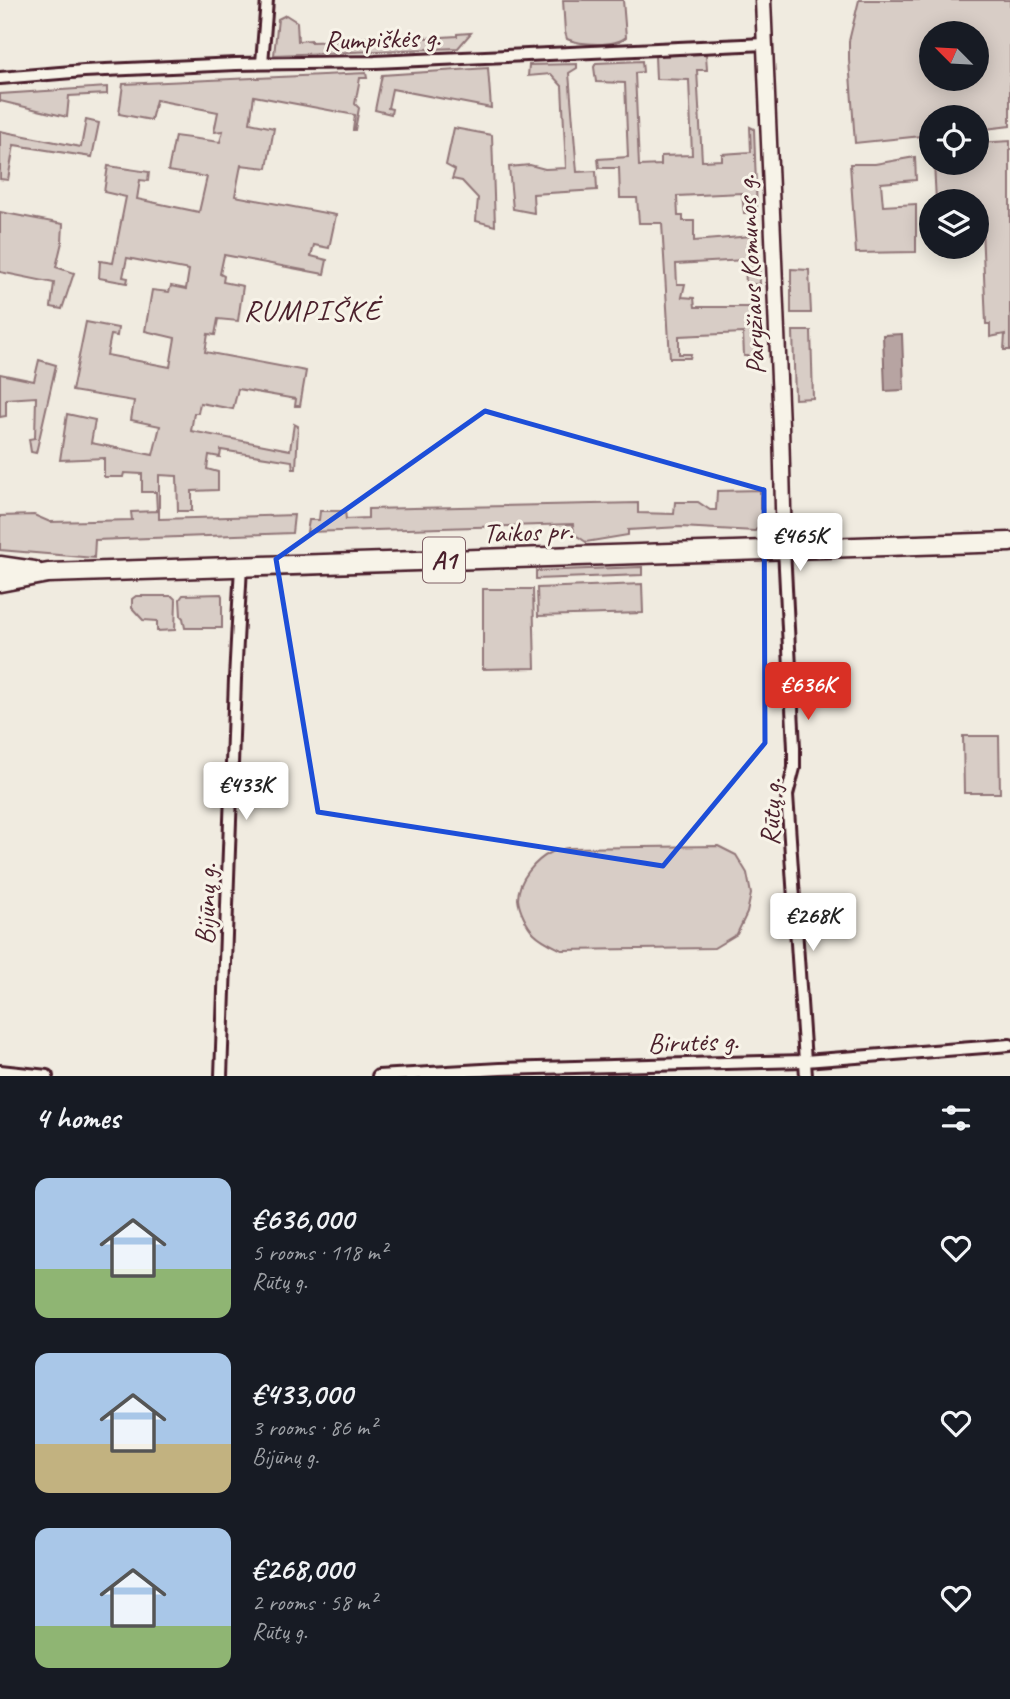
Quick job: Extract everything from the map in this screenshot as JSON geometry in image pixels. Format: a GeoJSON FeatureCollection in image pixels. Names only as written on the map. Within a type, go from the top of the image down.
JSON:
{"type":"FeatureCollection","features":[{"type":"Feature","properties":{"kind":"main road","name":"Taikos pr."},"geometry":{"type":"LineString","coordinates":[[0,582],[48,573],[1010,542]]}},
{"type":"Feature","properties":{"kind":"main road","name":"Taikos pr."},"geometry":{"type":"LineString","coordinates":[[0,566],[48,573]]}},
{"type":"Feature","properties":{"kind":"street"},"geometry":{"type":"LineString","coordinates":[[262,63],[267,0]]}},
{"type":"Feature","properties":{"kind":"street","name":"Paryžiaus Komunos g."},"geometry":{"type":"LineString","coordinates":[[763,0],[784,548]]}},
{"type":"Feature","properties":{"kind":"street","name":"Rumpiškės g."},"geometry":{"type":"LineString","coordinates":[[0,78],[84,71],[262,63],[376,62],[765,44]]}},
{"type":"Feature","properties":{"kind":"street","name":"Rūtų g."},"geometry":{"type":"LineString","coordinates":[[784,548],[794,748],[794,768],[787,795],[807,1076]]}},
{"type":"Feature","properties":{"kind":"street","name":"Bijūnų g."},"geometry":{"type":"LineString","coordinates":[[221,1076],[241,566]]}},
{"type":"Feature","properties":{"kind":"street","name":"Birutės g."},"geometry":{"type":"LineString","coordinates":[[378,1076],[500,1069],[805,1061],[1010,1045]]}},
{"type":"Feature","properties":{"kind":"street"},"geometry":{"type":"LineString","coordinates":[[0,1071],[47,1076]]}},
{"type":"Feature","properties":{"kind":"highlighted area"},"geometry":{"type":"Polygon","coordinates":[[[485,411],[764,490],[765,743],[663,866],[318,812],[276,559],[485,411]]]}},
{"type":"Feature","properties":{"kind":"shaded area"},"geometry":{"type":"Polygon","coordinates":[[[563,0],[623,0],[626,37],[597,44],[567,39],[563,0]]]}},
{"type":"Feature","properties":{"kind":"shaded area"},"geometry":{"type":"Polygon","coordinates":[[[859,0],[1010,0],[1010,126],[989,129],[989,105],[919,105],[919,136],[855,143],[849,41],[859,0]]]}},
{"type":"Feature","properties":{"kind":"shaded area"},"geometry":{"type":"Polygon","coordinates":[[[286,15],[297,22],[298,41],[345,41],[345,38],[425,35],[426,38],[471,33],[458,48],[274,55],[278,19],[286,15]]]}},
{"type":"Feature","properties":{"kind":"shaded area"},"geometry":{"type":"Polygon","coordinates":[[[706,54],[707,70],[697,70],[702,161],[722,160],[722,154],[751,152],[750,127],[754,129],[757,213],[744,213],[742,193],[677,196],[678,216],[683,216],[683,221],[694,221],[694,241],[751,236],[750,228],[757,227],[760,284],[746,285],[745,260],[676,264],[677,284],[685,284],[682,297],[694,298],[695,307],[751,307],[759,299],[759,356],[744,356],[743,333],[679,336],[679,354],[691,354],[690,358],[670,358],[662,223],[639,223],[637,198],[620,198],[619,168],[599,168],[598,159],[628,157],[625,83],[596,82],[596,63],[642,61],[643,72],[635,73],[639,166],[661,165],[661,156],[692,155],[689,80],[656,79],[655,56],[706,54]]]}},
{"type":"Feature","properties":{"kind":"shaded area"},"geometry":{"type":"Polygon","coordinates":[[[577,64],[577,68],[569,73],[577,172],[596,171],[597,190],[533,194],[534,213],[513,209],[509,167],[530,165],[545,169],[566,168],[562,86],[551,74],[528,76],[529,65],[577,64]]]}},
{"type":"Feature","properties":{"kind":"shaded area"},"geometry":{"type":"Polygon","coordinates":[[[488,68],[491,108],[392,89],[388,108],[392,109],[391,114],[375,110],[382,75],[488,68]]]}},
{"type":"Feature","properties":{"kind":"shaded area"},"geometry":{"type":"Polygon","coordinates":[[[366,73],[367,78],[360,78],[355,104],[359,108],[355,130],[355,115],[254,96],[250,123],[274,128],[267,168],[241,165],[235,196],[336,215],[329,248],[314,245],[311,256],[327,260],[324,274],[224,255],[220,274],[224,276],[223,282],[243,286],[238,321],[218,319],[215,335],[208,334],[205,352],[306,371],[300,406],[295,406],[296,399],[238,389],[233,409],[200,403],[198,413],[194,413],[191,431],[290,450],[294,424],[298,426],[296,469],[293,469],[292,461],[221,450],[220,457],[209,455],[207,469],[218,472],[218,490],[192,491],[192,511],[178,511],[177,476],[159,475],[159,519],[294,515],[292,533],[95,540],[94,558],[0,550],[0,516],[34,515],[50,522],[132,520],[131,512],[157,511],[156,492],[142,492],[142,474],[124,473],[123,477],[104,477],[104,458],[60,460],[67,414],[95,420],[91,443],[153,455],[160,426],[131,420],[134,401],[72,391],[86,322],[118,328],[117,336],[111,335],[107,355],[170,367],[175,338],[145,331],[152,290],[169,292],[171,286],[186,289],[189,270],[127,258],[123,277],[128,278],[127,283],[99,278],[100,261],[113,263],[126,197],[104,192],[108,166],[149,172],[148,181],[140,180],[137,199],[199,212],[207,177],[168,171],[175,136],[220,142],[223,131],[214,132],[218,112],[156,100],[151,120],[119,114],[123,84],[366,73]]]}},
{"type":"Feature","properties":{"kind":"shaded area"},"geometry":{"type":"Polygon","coordinates":[[[107,87],[107,94],[69,96],[67,117],[0,101],[0,94],[107,87]]]}},
{"type":"Feature","properties":{"kind":"shaded area"},"geometry":{"type":"Polygon","coordinates":[[[86,120],[99,123],[92,157],[14,145],[8,180],[0,179],[0,131],[81,147],[86,120]]]}},
{"type":"Feature","properties":{"kind":"shaded area"},"geometry":{"type":"Polygon","coordinates":[[[454,128],[492,135],[495,226],[476,221],[478,198],[462,181],[452,179],[455,170],[446,165],[454,128]]]}},
{"type":"Feature","properties":{"kind":"shaded area"},"geometry":{"type":"Polygon","coordinates":[[[1010,141],[1010,350],[1004,350],[1005,334],[990,337],[990,324],[986,324],[983,259],[989,259],[989,189],[935,189],[935,175],[989,175],[989,142],[1010,141]]]}},
{"type":"Feature","properties":{"kind":"shaded area"},"geometry":{"type":"Polygon","coordinates":[[[915,157],[916,180],[881,183],[883,206],[916,204],[916,252],[856,253],[850,164],[875,164],[915,157]]]}},
{"type":"Feature","properties":{"kind":"shaded area"},"geometry":{"type":"Polygon","coordinates":[[[0,212],[63,224],[56,267],[74,273],[62,309],[51,307],[54,283],[0,272],[0,212]]]}},
{"type":"Feature","properties":{"kind":"shaded area"},"geometry":{"type":"Polygon","coordinates":[[[791,269],[809,270],[811,313],[791,313],[791,269]]]}},
{"type":"Feature","properties":{"kind":"shaded area"},"geometry":{"type":"Polygon","coordinates":[[[793,331],[811,331],[813,398],[795,399],[793,331]]]}},
{"type":"Feature","properties":{"kind":"shaded area"},"geometry":{"type":"Polygon","coordinates":[[[902,334],[904,390],[885,391],[883,335],[902,334]]]}},
{"type":"Feature","properties":{"kind":"shaded area"},"geometry":{"type":"Polygon","coordinates":[[[39,360],[56,365],[36,453],[31,452],[29,439],[35,438],[36,397],[6,399],[6,416],[0,417],[0,374],[34,381],[39,360]]]}},
{"type":"Feature","properties":{"kind":"shaded area"},"geometry":{"type":"Polygon","coordinates":[[[760,490],[763,522],[755,531],[680,527],[628,530],[628,535],[586,542],[574,534],[573,524],[307,532],[309,520],[319,520],[320,511],[345,511],[346,519],[368,518],[368,509],[638,503],[638,513],[674,514],[675,502],[698,502],[710,510],[716,510],[717,491],[760,490]]]}},
{"type":"Feature","properties":{"kind":"shaded area"},"geometry":{"type":"Polygon","coordinates":[[[642,567],[642,575],[536,579],[536,571],[642,567]]]}},
{"type":"Feature","properties":{"kind":"shaded area"},"geometry":{"type":"Polygon","coordinates":[[[642,584],[643,613],[538,616],[537,588],[642,584]]]}},
{"type":"Feature","properties":{"kind":"shaded area"},"geometry":{"type":"Polygon","coordinates":[[[483,589],[533,589],[535,668],[483,669],[483,589]]]}},
{"type":"Feature","properties":{"kind":"shaded area"},"geometry":{"type":"Polygon","coordinates":[[[221,594],[222,628],[185,628],[181,616],[180,599],[183,595],[221,594]]]}},
{"type":"Feature","properties":{"kind":"shaded area"},"geometry":{"type":"Polygon","coordinates":[[[136,596],[172,596],[176,600],[175,630],[157,631],[157,621],[143,620],[132,608],[132,599],[136,596]]]}},
{"type":"Feature","properties":{"kind":"shaded area"},"geometry":{"type":"Polygon","coordinates":[[[963,736],[999,736],[1000,793],[964,793],[963,736]]]}},
{"type":"Feature","properties":{"kind":"shaded area"},"geometry":{"type":"Polygon","coordinates":[[[718,846],[736,855],[747,873],[751,894],[747,913],[737,934],[714,948],[562,950],[534,933],[520,908],[518,899],[524,878],[540,860],[555,851],[568,848],[718,846]]]}},
{"type":"Feature","properties":{"kind":"district","name":"RUMPIŠKĖ"},"geometry":{"type":"Point","coordinates":[313,310]}}]}
